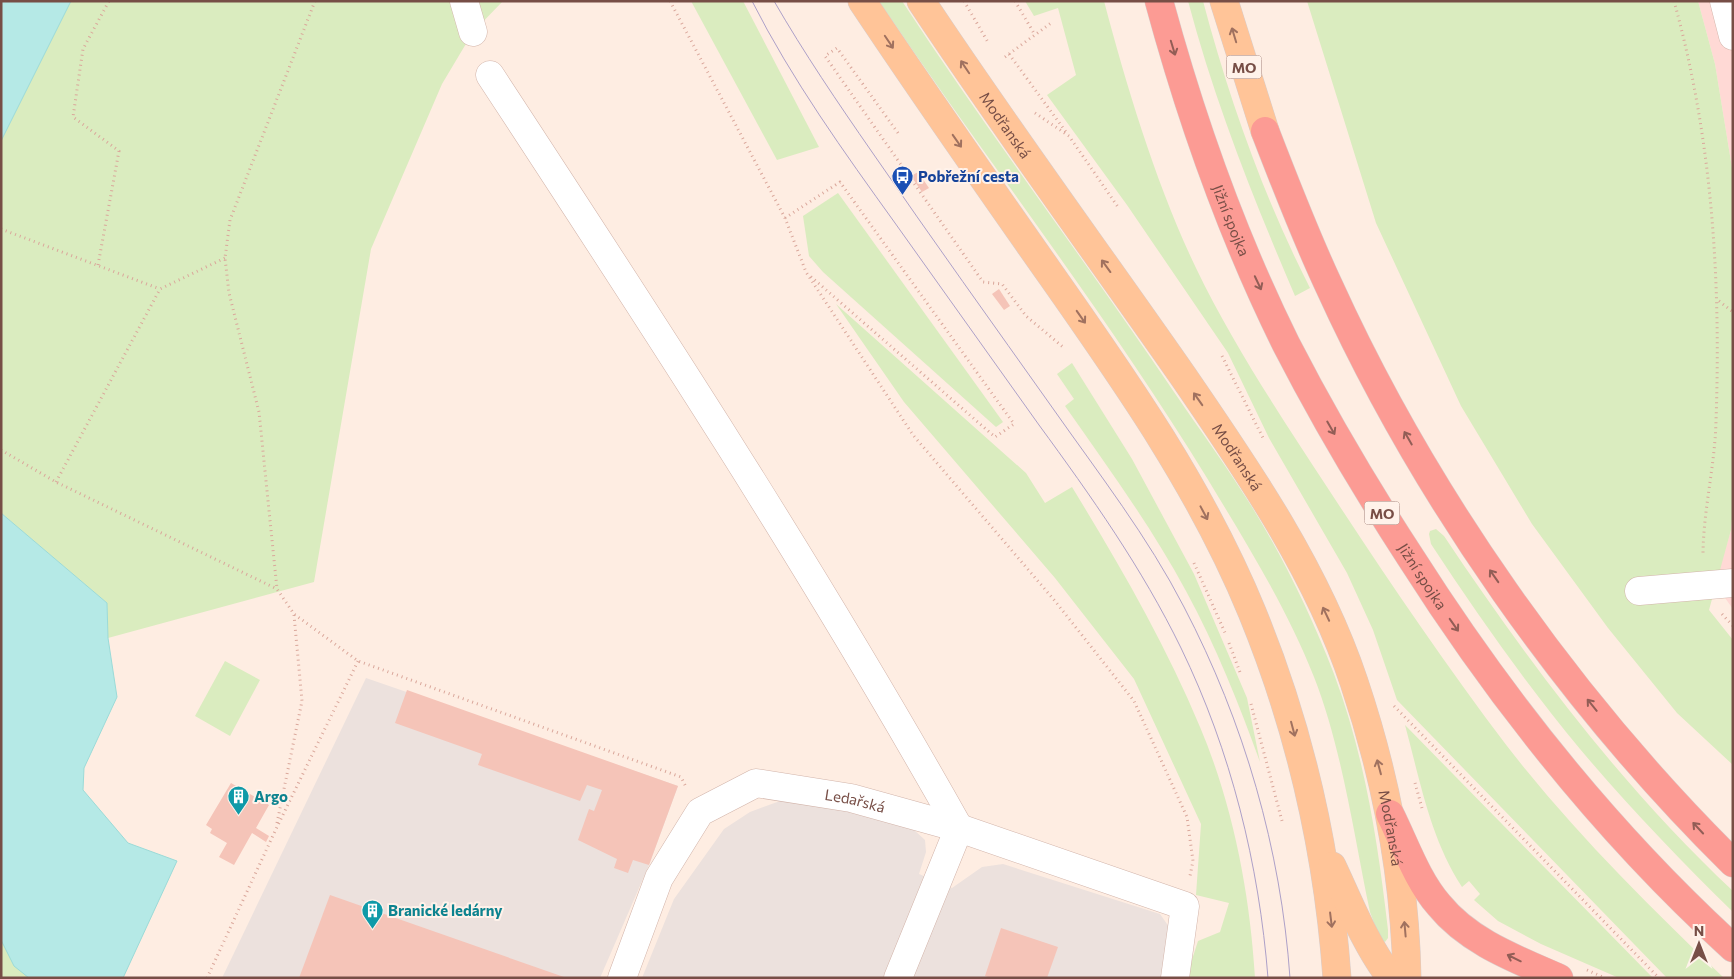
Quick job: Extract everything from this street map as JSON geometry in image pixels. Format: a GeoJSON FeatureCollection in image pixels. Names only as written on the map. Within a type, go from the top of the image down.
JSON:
{"type":"FeatureCollection","features":[{"type":"Feature","properties":{"kind":"highway","name":"Jižní spojka"},"geometry":{"type":"LineString","coordinates":[[1159,1],[1191,109],[1248,262],[1285,342],[1323,415],[1369,493],[1446,614],[1546,749],[1645,862],[1733,948]]}},
{"type":"Feature","properties":{"kind":"highway","name":"MO"},"geometry":{"type":"LineString","coordinates":[[1265,131],[1322,270],[1366,361],[1405,433],[1477,550],[1549,652],[1648,774],[1733,863]]}},
{"type":"Feature","properties":{"kind":"highway"},"geometry":{"type":"LineString","coordinates":[[1390,814],[1425,885],[1451,919],[1491,946],[1559,978]]}},
{"type":"Feature","properties":{"kind":"main road"},"geometry":{"type":"LineString","coordinates":[[862,1],[935,110],[1138,398],[1186,478],[1228,559],[1267,649],[1291,721],[1319,837],[1336,978]]}},
{"type":"Feature","properties":{"kind":"main road","name":"Modřanská"},"geometry":{"type":"LineString","coordinates":[[921,1],[993,108],[1136,309],[1263,495],[1301,563],[1328,617],[1354,680],[1390,814],[1400,879],[1408,978]]}},
{"type":"Feature","properties":{"kind":"main road","name":"MO"},"geometry":{"type":"LineString","coordinates":[[1224,1],[1265,131]]}},
{"type":"Feature","properties":{"kind":"main road"},"geometry":{"type":"LineString","coordinates":[[1319,837],[1360,927],[1377,959],[1391,978]]}},
{"type":"Feature","properties":{"kind":"street"},"geometry":{"type":"LineString","coordinates":[[464,1],[473,32]]}},
{"type":"Feature","properties":{"kind":"street"},"geometry":{"type":"LineString","coordinates":[[1724,1],[1733,36]]}},
{"type":"Feature","properties":{"kind":"street"},"geometry":{"type":"LineString","coordinates":[[490,75],[688,378],[906,733],[959,828],[898,978]]}},
{"type":"Feature","properties":{"kind":"street"},"geometry":{"type":"LineString","coordinates":[[1639,591],[1733,583]]}},
{"type":"Feature","properties":{"kind":"street","name":"Ledařská"},"geometry":{"type":"LineString","coordinates":[[700,812],[756,783],[851,798],[959,828],[1185,906]]}},
{"type":"Feature","properties":{"kind":"street"},"geometry":{"type":"LineString","coordinates":[[622,978],[659,878],[700,812]]}},
{"type":"Feature","properties":{"kind":"street"},"geometry":{"type":"LineString","coordinates":[[1175,978],[1185,906]]}},
{"type":"Feature","properties":{"kind":"path"},"geometry":{"type":"LineString","coordinates":[[98,265],[119,151],[72,117],[83,49],[109,1]]}},
{"type":"Feature","properties":{"kind":"path"},"geometry":{"type":"LineString","coordinates":[[315,1],[230,220],[225,258],[229,293],[260,412],[277,589],[294,614],[358,661],[681,777],[700,812]]}},
{"type":"Feature","properties":{"kind":"path"},"geometry":{"type":"LineString","coordinates":[[670,1],[785,218],[806,272],[913,435],[1055,601],[1134,702],[1187,817],[1193,861],[1185,906]]}},
{"type":"Feature","properties":{"kind":"path"},"geometry":{"type":"LineString","coordinates":[[964,1],[991,48]]}},
{"type":"Feature","properties":{"kind":"path"},"geometry":{"type":"LineString","coordinates":[[1015,1],[1035,36]]}},
{"type":"Feature","properties":{"kind":"path"},"geometry":{"type":"LineString","coordinates":[[1674,1],[1688,54],[1709,177],[1718,300],[1716,423],[1703,544],[1704,585],[1722,614],[1733,626]]}},
{"type":"Feature","properties":{"kind":"path"},"geometry":{"type":"LineString","coordinates":[[1005,57],[1051,23]]}},
{"type":"Feature","properties":{"kind":"path"},"geometry":{"type":"LineString","coordinates":[[898,133],[837,48],[825,56],[983,282],[1002,284],[1026,316],[1068,352]]}},
{"type":"Feature","properties":{"kind":"path"},"geometry":{"type":"LineString","coordinates":[[1009,54],[1118,207]]}},
{"type":"Feature","properties":{"kind":"path"},"geometry":{"type":"LineString","coordinates":[[1033,112],[1069,136]]}},
{"type":"Feature","properties":{"kind":"path"},"geometry":{"type":"LineString","coordinates":[[785,218],[840,182],[1014,424],[995,437],[806,272]]}},
{"type":"Feature","properties":{"kind":"path"},"geometry":{"type":"LineString","coordinates":[[1,229],[160,289]]}},
{"type":"Feature","properties":{"kind":"path"},"geometry":{"type":"LineString","coordinates":[[56,482],[160,289],[225,258]]}},
{"type":"Feature","properties":{"kind":"path"},"geometry":{"type":"LineString","coordinates":[[1718,300],[1733,312]]}},
{"type":"Feature","properties":{"kind":"path"},"geometry":{"type":"LineString","coordinates":[[1222,356],[1267,444]]}},
{"type":"Feature","properties":{"kind":"path"},"geometry":{"type":"LineString","coordinates":[[1,450],[56,482],[277,589]]}},
{"type":"Feature","properties":{"kind":"path"},"geometry":{"type":"LineString","coordinates":[[1192,558],[1226,634],[1242,677]]}},
{"type":"Feature","properties":{"kind":"path"},"geometry":{"type":"LineString","coordinates":[[276,829],[302,702],[294,614]]}},
{"type":"Feature","properties":{"kind":"path"},"geometry":{"type":"LineString","coordinates":[[1722,614],[1733,622]]}},
{"type":"Feature","properties":{"kind":"path"},"geometry":{"type":"LineString","coordinates":[[207,978],[276,829],[358,661]]}},
{"type":"Feature","properties":{"kind":"path"},"geometry":{"type":"LineString","coordinates":[[1249,695],[1285,830]]}},
{"type":"Feature","properties":{"kind":"path"},"geometry":{"type":"LineString","coordinates":[[1391,698],[1397,716]]}},
{"type":"Feature","properties":{"kind":"path"},"geometry":{"type":"LineString","coordinates":[[1394,707],[1659,978]]}},
{"type":"Feature","properties":{"kind":"path"},"geometry":{"type":"LineString","coordinates":[[1415,782],[1423,810]]}},
{"type":"Feature","properties":{"kind":"shaded area"},"geometry":{"type":"Polygon","coordinates":[[[1698,1],[1733,1],[1733,174],[1715,64],[1698,1]]]}},
{"type":"Feature","properties":{"kind":"shaded area"},"geometry":{"type":"Polygon","coordinates":[[[1733,508],[1733,609],[1715,584],[1731,530],[1733,508]]]}},
{"type":"Feature","properties":{"kind":"shaded area"},"geometry":{"type":"Polygon","coordinates":[[[366,678],[678,786],[649,865],[600,978],[222,978],[366,678]]]}},
{"type":"Feature","properties":{"kind":"shaded area"},"geometry":{"type":"Polygon","coordinates":[[[780,801],[845,805],[913,829],[925,840],[926,852],[919,874],[952,888],[982,867],[1003,864],[1160,914],[1174,934],[1167,978],[642,978],[674,899],[724,829],[750,812],[780,801]]]}},
{"type":"Feature","properties":{"kind":"green space"},"geometry":{"type":"Polygon","coordinates":[[[71,1],[503,1],[473,32],[442,84],[371,249],[314,582],[108,638],[107,603],[1,513],[1,141],[71,1]]]}},
{"type":"Feature","properties":{"kind":"green space"},"geometry":{"type":"Polygon","coordinates":[[[691,1],[743,1],[819,147],[777,160],[691,1]]]}},
{"type":"Feature","properties":{"kind":"green space"},"geometry":{"type":"Polygon","coordinates":[[[879,1],[902,1],[1223,463],[1275,547],[1307,610],[1334,674],[1354,737],[1369,800],[1380,865],[1388,930],[1388,938],[1385,942],[1380,939],[1370,912],[1340,763],[1324,704],[1303,651],[1278,600],[1207,478],[1128,356],[879,1]]]}},
{"type":"Feature","properties":{"kind":"green space"},"geometry":{"type":"Polygon","coordinates":[[[1025,1],[1104,1],[1144,137],[1168,204],[1210,297],[1276,408],[1350,523],[1416,620],[1507,746],[1584,837],[1639,895],[1724,978],[1667,978],[1397,700],[1373,630],[1347,573],[1269,438],[1228,353],[1127,205],[1047,95],[1076,75],[1058,8],[1034,16],[1025,1]]]}},
{"type":"Feature","properties":{"kind":"green space"},"geometry":{"type":"Polygon","coordinates":[[[1188,1],[1203,1],[1224,75],[1249,148],[1293,254],[1310,288],[1295,296],[1236,151],[1210,77],[1188,1]]]}},
{"type":"Feature","properties":{"kind":"green space"},"geometry":{"type":"Polygon","coordinates":[[[1307,1],[1698,1],[1715,64],[1733,174],[1733,508],[1731,530],[1709,610],[1733,640],[1733,765],[1677,713],[1608,628],[1532,524],[1461,406],[1376,223],[1307,1]]]}},
{"type":"Feature","properties":{"kind":"green space"},"geometry":{"type":"Polygon","coordinates":[[[838,193],[1003,422],[996,427],[823,272],[809,256],[803,216],[838,193]]]}},
{"type":"Feature","properties":{"kind":"green space"},"geometry":{"type":"Polygon","coordinates":[[[836,304],[1026,473],[1045,503],[1072,487],[1157,634],[1212,757],[1231,819],[1238,850],[1249,914],[1255,978],[1186,978],[1198,941],[1220,932],[1229,903],[1196,895],[1201,824],[1134,679],[1055,578],[904,402],[836,304]]]}},
{"type":"Feature","properties":{"kind":"green space"},"geometry":{"type":"Polygon","coordinates":[[[1072,363],[1132,459],[1194,574],[1247,698],[1260,762],[1226,675],[1186,591],[1113,474],[1065,406],[1074,399],[1057,374],[1072,363]]]}},
{"type":"Feature","properties":{"kind":"green space"},"geometry":{"type":"Polygon","coordinates":[[[1436,529],[1444,536],[1509,630],[1578,722],[1653,809],[1733,891],[1733,912],[1674,853],[1617,791],[1540,699],[1484,622],[1431,544],[1430,531],[1436,529]]]}},
{"type":"Feature","properties":{"kind":"green space"},"geometry":{"type":"Polygon","coordinates":[[[225,661],[260,680],[230,736],[195,716],[225,661]]]}},
{"type":"Feature","properties":{"kind":"green space"},"geometry":{"type":"Polygon","coordinates":[[[1405,725],[1653,978],[1619,978],[1541,944],[1498,921],[1474,900],[1480,894],[1469,881],[1462,887],[1451,868],[1434,829],[1421,788],[1405,725]]]}},
{"type":"Feature","properties":{"kind":"green space"},"geometry":{"type":"Polygon","coordinates":[[[1,939],[30,978],[1,978],[1,939]]]}},
{"type":"Feature","properties":{"kind":"water"},"geometry":{"type":"Polygon","coordinates":[[[1,1],[71,1],[1,141],[1,1]]]}},
{"type":"Feature","properties":{"kind":"water"},"geometry":{"type":"Polygon","coordinates":[[[1,513],[107,603],[108,638],[117,697],[84,768],[83,790],[128,843],[177,861],[123,978],[29,978],[14,966],[1,940],[1,513]]]}},
{"type":"Feature","properties":{"kind":"building"},"geometry":{"type":"Polygon","coordinates":[[[918,172],[929,188],[922,192],[911,176],[918,172]]]}},
{"type":"Feature","properties":{"kind":"building"},"geometry":{"type":"Polygon","coordinates":[[[999,289],[1010,306],[1004,310],[992,294],[999,289]]]}},
{"type":"Feature","properties":{"kind":"building"},"geometry":{"type":"Polygon","coordinates":[[[407,690],[678,786],[649,865],[633,860],[628,873],[614,868],[617,859],[578,840],[589,809],[594,811],[602,790],[587,785],[580,801],[478,765],[482,754],[395,723],[407,690]]]}},
{"type":"Feature","properties":{"kind":"building","name":"Argo"},"geometry":{"type":"Polygon","coordinates":[[[231,783],[269,805],[256,828],[269,836],[266,842],[252,833],[234,865],[219,857],[227,843],[210,833],[212,829],[206,825],[231,783]]]}},
{"type":"Feature","properties":{"kind":"building","name":"Branické ledárny"},"geometry":{"type":"Polygon","coordinates":[[[330,895],[564,977],[564,978],[299,978],[330,895]]]}},
{"type":"Feature","properties":{"kind":"building"},"geometry":{"type":"Polygon","coordinates":[[[1001,928],[1058,947],[1047,978],[991,978],[985,976],[1001,928]]]}},
{"type":"Feature","properties":{"kind":"tram line"},"geometry":{"type":"LineString","coordinates":[[752,1],[784,59],[819,115],[1078,479],[1133,561],[1166,618],[1199,687],[1228,768],[1240,809],[1258,893],[1268,978]]}},
{"type":"Feature","properties":{"kind":"tram line"},"geometry":{"type":"LineString","coordinates":[[774,1],[809,59],[859,134],[1122,506],[1155,556],[1184,607],[1225,695],[1256,787],[1278,882],[1290,978]]}},
{"type":"Feature","properties":{"kind":"place","name":"Pobřežní cesta"},"geometry":{"type":"Point","coordinates":[902,195]}},
{"type":"Feature","properties":{"kind":"place","name":"Argo"},"geometry":{"type":"Point","coordinates":[238,815]}},
{"type":"Feature","properties":{"kind":"place","name":"Branické ledárny"},"geometry":{"type":"Point","coordinates":[372,929]}}]}
